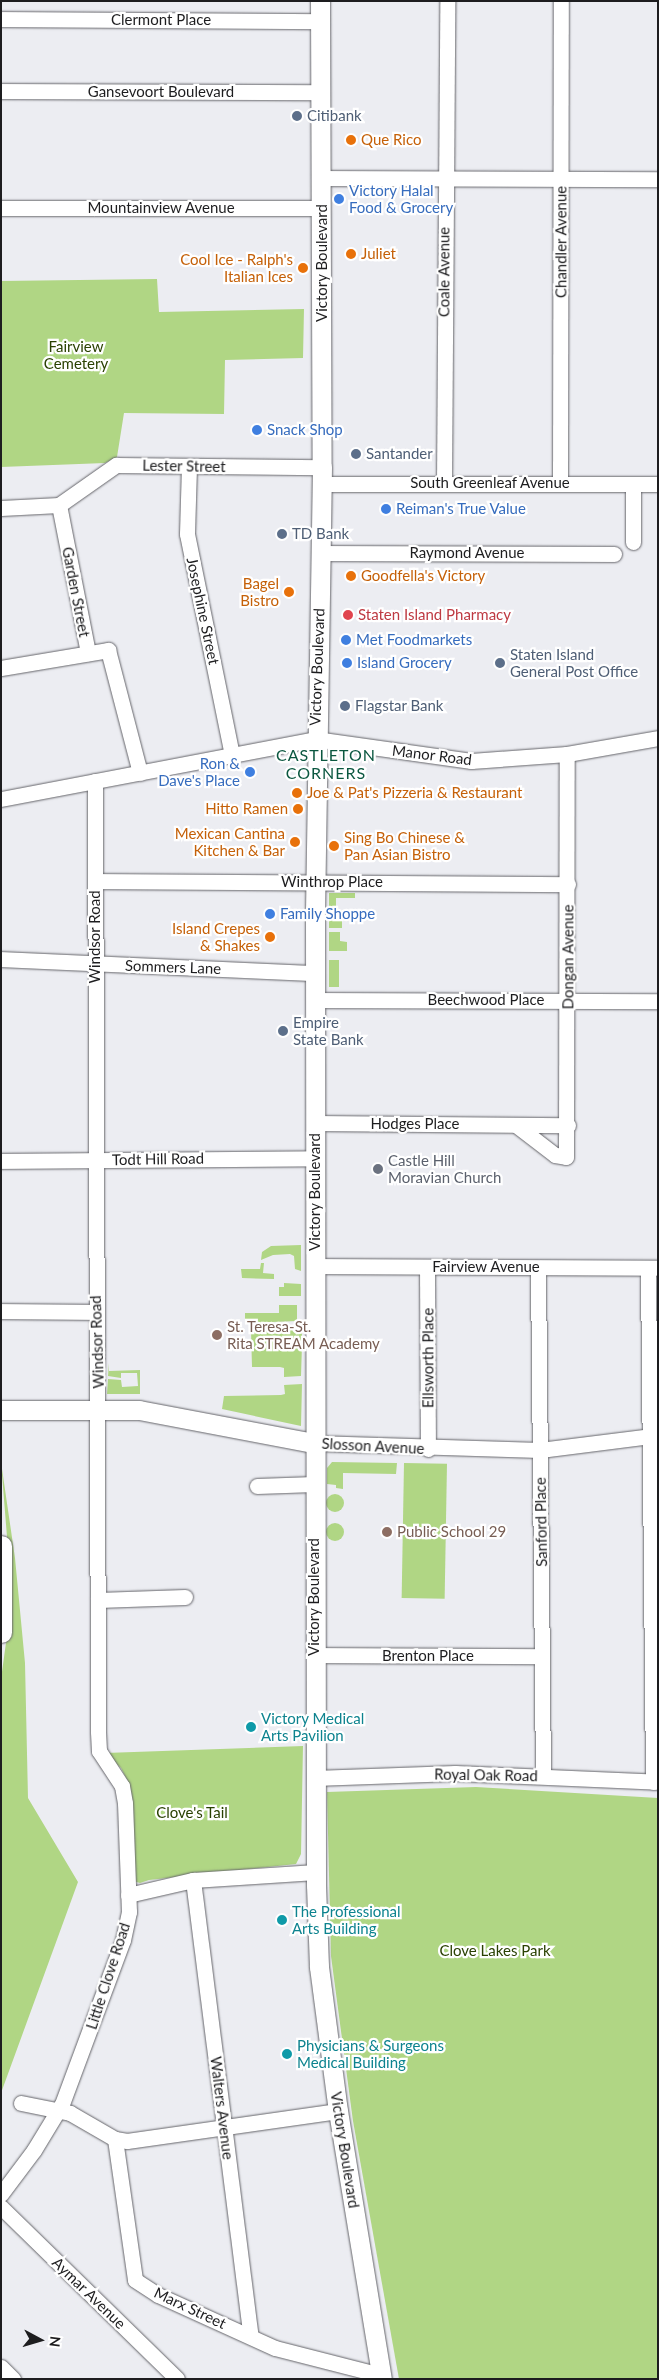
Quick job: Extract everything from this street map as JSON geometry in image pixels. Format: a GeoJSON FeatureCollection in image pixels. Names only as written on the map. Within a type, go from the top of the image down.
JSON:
{"type":"FeatureCollection","features":[{"type":"Feature","properties":{"kind":"highway"},"geometry":{"type":"LineString","coordinates":[[1,1546],[1,1632]]}},
{"type":"Feature","properties":{"kind":"main road","name":"Victory Boulevard"},"geometry":{"type":"LineString","coordinates":[[320,1],[322,476],[315,739],[314,1123],[314,1778],[316,1872],[319,1967],[338,2112],[382,2377]]}},
{"type":"Feature","properties":{"kind":"main road","name":"Slosson Avenue"},"geometry":{"type":"LineString","coordinates":[[1,1410],[99,1410],[164,1413],[314,1443]]}},
{"type":"Feature","properties":{"kind":"street","name":"Coale Avenue"},"geometry":{"type":"LineString","coordinates":[[444,483],[447,1]]}},
{"type":"Feature","properties":{"kind":"street","name":"Chandler Avenue"},"geometry":{"type":"LineString","coordinates":[[560,483],[561,1]]}},
{"type":"Feature","properties":{"kind":"street","name":"Clermont Place"},"geometry":{"type":"LineString","coordinates":[[1,19],[320,21]]}},
{"type":"Feature","properties":{"kind":"street","name":"Gansevoort Boulevard"},"geometry":{"type":"LineString","coordinates":[[1,91],[320,92]]}},
{"type":"Feature","properties":{"kind":"street"},"geometry":{"type":"LineString","coordinates":[[321,178],[658,179]]}},
{"type":"Feature","properties":{"kind":"street","name":"Mountainview Avenue"},"geometry":{"type":"LineString","coordinates":[[1,208],[321,208]]}},
{"type":"Feature","properties":{"kind":"street","name":"Lester Street"},"geometry":{"type":"LineString","coordinates":[[59,505],[116,465],[189,466],[322,476]]}},
{"type":"Feature","properties":{"kind":"street","name":"Josephine Street"},"geometry":{"type":"LineString","coordinates":[[189,466],[188,534],[232,754]]}},
{"type":"Feature","properties":{"kind":"street","name":"South Greenleaf Avenue"},"geometry":{"type":"LineString","coordinates":[[322,476],[444,483],[658,484]]}},
{"type":"Feature","properties":{"kind":"street"},"geometry":{"type":"LineString","coordinates":[[633,484],[633,542]]}},
{"type":"Feature","properties":{"kind":"street"},"geometry":{"type":"LineString","coordinates":[[1,508],[59,505]]}},
{"type":"Feature","properties":{"kind":"street","name":"Garden Street"},"geometry":{"type":"LineString","coordinates":[[59,505],[88,653],[108,650],[140,773]]}},
{"type":"Feature","properties":{"kind":"street","name":"Raymond Avenue"},"geometry":{"type":"LineString","coordinates":[[321,553],[614,554]]}},
{"type":"Feature","properties":{"kind":"street"},"geometry":{"type":"LineString","coordinates":[[1,668],[88,653]]}},
{"type":"Feature","properties":{"kind":"street","name":"Manor Road"},"geometry":{"type":"LineString","coordinates":[[1,799],[315,739],[471,761],[567,754],[658,738]]}},
{"type":"Feature","properties":{"kind":"street","name":"Dongan Avenue"},"geometry":{"type":"LineString","coordinates":[[516,1125],[555,1156],[564,1159],[568,1153],[567,754]]}},
{"type":"Feature","properties":{"kind":"street","name":"Windsor Road"},"geometry":{"type":"LineString","coordinates":[[95,781],[95,1160],[99,1410],[99,1751],[122,1786],[128,1896]]}},
{"type":"Feature","properties":{"kind":"street","name":"Winthrop Place"},"geometry":{"type":"LineString","coordinates":[[95,881],[568,884]]}},
{"type":"Feature","properties":{"kind":"street","name":"Sommers Lane"},"geometry":{"type":"LineString","coordinates":[[1,959],[315,973]]}},
{"type":"Feature","properties":{"kind":"street","name":"Beechwood Place"},"geometry":{"type":"LineString","coordinates":[[315,1000],[658,1001]]}},
{"type":"Feature","properties":{"kind":"street","name":"Hodges Place"},"geometry":{"type":"LineString","coordinates":[[314,1123],[568,1125]]}},
{"type":"Feature","properties":{"kind":"street","name":"Todt Hill Road"},"geometry":{"type":"LineString","coordinates":[[1,1161],[315,1158]]}},
{"type":"Feature","properties":{"kind":"street","name":"Fairview Avenue"},"geometry":{"type":"LineString","coordinates":[[315,1266],[653,1268]]}},
{"type":"Feature","properties":{"kind":"street","name":"Ellsworth Place"},"geometry":{"type":"LineString","coordinates":[[427,1267],[428,1449]]}},
{"type":"Feature","properties":{"kind":"street","name":"Sanford Place"},"geometry":{"type":"LineString","coordinates":[[538,1268],[544,1776]]}},
{"type":"Feature","properties":{"kind":"street"},"geometry":{"type":"LineString","coordinates":[[653,1268],[655,1782]]}},
{"type":"Feature","properties":{"kind":"street"},"geometry":{"type":"LineString","coordinates":[[1,1311],[96,1312]]}},
{"type":"Feature","properties":{"kind":"street","name":"Slosson Avenue"},"geometry":{"type":"LineString","coordinates":[[314,1443],[428,1449],[540,1450],[654,1436]]}},
{"type":"Feature","properties":{"kind":"street"},"geometry":{"type":"LineString","coordinates":[[258,1486],[314,1484]]}},
{"type":"Feature","properties":{"kind":"street"},"geometry":{"type":"LineString","coordinates":[[98,1600],[185,1597]]}},
{"type":"Feature","properties":{"kind":"street","name":"Brenton Place"},"geometry":{"type":"LineString","coordinates":[[314,1655],[542,1656]]}},
{"type":"Feature","properties":{"kind":"street","name":"Royal Oak Road"},"geometry":{"type":"LineString","coordinates":[[314,1778],[455,1774],[544,1776],[655,1782]]}},
{"type":"Feature","properties":{"kind":"street"},"geometry":{"type":"LineString","coordinates":[[128,1896],[193,1880],[316,1872]]}},
{"type":"Feature","properties":{"kind":"street","name":"Walters Avenue"},"geometry":{"type":"LineString","coordinates":[[193,1880],[251,2336]]}},
{"type":"Feature","properties":{"kind":"street","name":"Little Clove Road"},"geometry":{"type":"LineString","coordinates":[[1,2194],[59,2112],[125,1933],[128,1896]]}},
{"type":"Feature","properties":{"kind":"street"},"geometry":{"type":"LineString","coordinates":[[21,2103],[70,2113],[115,2139],[127,2141],[338,2112]]}},
{"type":"Feature","properties":{"kind":"street","name":"Marx Street"},"geometry":{"type":"LineString","coordinates":[[115,2139],[135,2280],[158,2295],[275,2348],[382,2377]]}},
{"type":"Feature","properties":{"kind":"street","name":"Aymar Avenue"},"geometry":{"type":"LineString","coordinates":[[1,2207],[177,2379]]}},
{"type":"Feature","properties":{"kind":"street"},"geometry":{"type":"LineString","coordinates":[[1,2367],[13,2379]]}},
{"type":"Feature","properties":{"kind":"green space","name":"Fairview Cemetery"},"geometry":{"type":"Polygon","coordinates":[[[157,279],[159,312],[304,309],[303,358],[225,360],[224,414],[124,413],[117,457],[105,463],[1,467],[1,281],[157,279]]]}},
{"type":"Feature","properties":{"kind":"green space"},"geometry":{"type":"Polygon","coordinates":[[[329,893],[355,893],[355,898],[336,898],[336,910],[342,910],[342,928],[329,928],[329,893]]]}},
{"type":"Feature","properties":{"kind":"green space"},"geometry":{"type":"Polygon","coordinates":[[[329,932],[340,932],[340,941],[347,942],[347,951],[329,951],[329,932]]]}},
{"type":"Feature","properties":{"kind":"green space"},"geometry":{"type":"Polygon","coordinates":[[[329,960],[339,960],[339,987],[329,987],[329,960]]]}},
{"type":"Feature","properties":{"kind":"green space"},"geometry":{"type":"Polygon","coordinates":[[[301,1245],[301,1271],[295,1269],[294,1256],[290,1254],[273,1255],[261,1260],[262,1252],[271,1246],[301,1245]]]}},
{"type":"Feature","properties":{"kind":"green space"},"geometry":{"type":"Polygon","coordinates":[[[261,1263],[264,1263],[263,1273],[274,1274],[274,1279],[242,1278],[241,1269],[260,1269],[261,1263]]]}},
{"type":"Feature","properties":{"kind":"green space"},"geometry":{"type":"Polygon","coordinates":[[[284,1283],[301,1284],[301,1296],[279,1296],[279,1287],[284,1287],[284,1283]]]}},
{"type":"Feature","properties":{"kind":"green space"},"geometry":{"type":"Polygon","coordinates":[[[279,1305],[297,1305],[297,1321],[245,1323],[245,1313],[279,1313],[279,1305]]]}},
{"type":"Feature","properties":{"kind":"green space"},"geometry":{"type":"Polygon","coordinates":[[[299,1329],[295,1336],[302,1329],[302,1342],[293,1340],[290,1344],[302,1345],[301,1376],[284,1377],[284,1368],[280,1367],[252,1367],[251,1331],[299,1329]]]}},
{"type":"Feature","properties":{"kind":"green space"},"geometry":{"type":"Polygon","coordinates":[[[109,1363],[109,1371],[140,1370],[140,1394],[107,1394],[108,1379],[121,1380],[122,1387],[138,1386],[137,1373],[121,1373],[121,1378],[108,1376],[109,1363]]]}},
{"type":"Feature","properties":{"kind":"green space"},"geometry":{"type":"Polygon","coordinates":[[[302,1384],[301,1426],[222,1409],[224,1396],[281,1395],[285,1394],[284,1385],[302,1384]]]}},
{"type":"Feature","properties":{"kind":"green space"},"geometry":{"type":"Polygon","coordinates":[[[1,1462],[15,1558],[25,1663],[28,1798],[78,1882],[1,2093],[1,1679],[12,1599],[1,1462]]]}},
{"type":"Feature","properties":{"kind":"green space"},"geometry":{"type":"Polygon","coordinates":[[[332,1462],[397,1463],[396,1474],[343,1473],[343,1489],[336,1488],[336,1485],[327,1484],[327,1468],[332,1462]]]}},
{"type":"Feature","properties":{"kind":"green space"},"geometry":{"type":"Polygon","coordinates":[[[404,1463],[447,1464],[445,1599],[402,1598],[404,1463]]]}},
{"type":"Feature","properties":{"kind":"green space"},"geometry":{"type":"Polygon","coordinates":[[[331,1494],[339,1494],[344,1499],[342,1510],[331,1512],[326,1507],[326,1499],[331,1494]]]}},
{"type":"Feature","properties":{"kind":"green space"},"geometry":{"type":"Polygon","coordinates":[[[335,1523],[341,1526],[344,1532],[341,1538],[335,1541],[329,1538],[326,1532],[329,1526],[335,1523]]]}},
{"type":"Feature","properties":{"kind":"green space","name":"Clove's Tail"},"geometry":{"type":"Polygon","coordinates":[[[303,1746],[301,1854],[296,1864],[149,1880],[140,1883],[133,1881],[129,1784],[121,1768],[105,1753],[303,1746]]]}},
{"type":"Feature","properties":{"kind":"green space","name":"Clove Lakes Park"},"geometry":{"type":"Polygon","coordinates":[[[476,1787],[658,1798],[658,2379],[399,2379],[353,2121],[331,1956],[327,1792],[476,1787]]]}},
{"type":"Feature","properties":{"kind":"place","name":"Citibank"},"geometry":{"type":"Point","coordinates":[297,116]}},
{"type":"Feature","properties":{"kind":"place","name":"Que Rico"},"geometry":{"type":"Point","coordinates":[351,140]}},
{"type":"Feature","properties":{"kind":"place","name":"Victory Halal Food & Grocery"},"geometry":{"type":"Point","coordinates":[339,199]}},
{"type":"Feature","properties":{"kind":"place","name":"Juliet"},"geometry":{"type":"Point","coordinates":[351,254]}},
{"type":"Feature","properties":{"kind":"place","name":"Cool Ice - Ralph's Italian Ices"},"geometry":{"type":"Point","coordinates":[303,268]}},
{"type":"Feature","properties":{"kind":"place","name":"Snack Shop"},"geometry":{"type":"Point","coordinates":[257,430]}},
{"type":"Feature","properties":{"kind":"place","name":"Santander"},"geometry":{"type":"Point","coordinates":[356,454]}},
{"type":"Feature","properties":{"kind":"place","name":"Reiman's True Value"},"geometry":{"type":"Point","coordinates":[386,509]}},
{"type":"Feature","properties":{"kind":"place","name":"TD Bank"},"geometry":{"type":"Point","coordinates":[282,534]}},
{"type":"Feature","properties":{"kind":"place","name":"Goodfella's Victory"},"geometry":{"type":"Point","coordinates":[351,576]}},
{"type":"Feature","properties":{"kind":"place","name":"Bagel Bistro"},"geometry":{"type":"Point","coordinates":[289,592]}},
{"type":"Feature","properties":{"kind":"place","name":"Staten Island Pharmacy"},"geometry":{"type":"Point","coordinates":[348,615]}},
{"type":"Feature","properties":{"kind":"place","name":"Met Foodmarkets"},"geometry":{"type":"Point","coordinates":[346,640]}},
{"type":"Feature","properties":{"kind":"place","name":"Island Grocery"},"geometry":{"type":"Point","coordinates":[347,663]}},
{"type":"Feature","properties":{"kind":"place","name":"Staten Island General Post Office"},"geometry":{"type":"Point","coordinates":[500,663]}},
{"type":"Feature","properties":{"kind":"place","name":"Flagstar Bank"},"geometry":{"type":"Point","coordinates":[345,706]}},
{"type":"Feature","properties":{"kind":"place","name":"Ron & Dave's Place"},"geometry":{"type":"Point","coordinates":[250,772]}},
{"type":"Feature","properties":{"kind":"place","name":"Joe & Pat's Pizzeria & Restaurant"},"geometry":{"type":"Point","coordinates":[297,793]}},
{"type":"Feature","properties":{"kind":"place","name":"Hitto Ramen"},"geometry":{"type":"Point","coordinates":[298,809]}},
{"type":"Feature","properties":{"kind":"place","name":"Mexican Cantina Kitchen & Bar"},"geometry":{"type":"Point","coordinates":[295,842]}},
{"type":"Feature","properties":{"kind":"place","name":"Sing Bo Chinese & Pan Asian Bistro"},"geometry":{"type":"Point","coordinates":[334,846]}},
{"type":"Feature","properties":{"kind":"place","name":"Family Shoppe"},"geometry":{"type":"Point","coordinates":[270,914]}},
{"type":"Feature","properties":{"kind":"place","name":"Island Crepes & Shakes"},"geometry":{"type":"Point","coordinates":[270,937]}},
{"type":"Feature","properties":{"kind":"place","name":"Empire State Bank"},"geometry":{"type":"Point","coordinates":[283,1031]}},
{"type":"Feature","properties":{"kind":"place","name":"Castle Hill Moravian Church"},"geometry":{"type":"Point","coordinates":[378,1169]}},
{"type":"Feature","properties":{"kind":"place","name":"St. Teresa-St. Rita STREAM Academy"},"geometry":{"type":"Point","coordinates":[217,1335]}},
{"type":"Feature","properties":{"kind":"place","name":"Public School 29"},"geometry":{"type":"Point","coordinates":[387,1532]}},
{"type":"Feature","properties":{"kind":"place","name":"Victory Medical Arts Pavilion"},"geometry":{"type":"Point","coordinates":[251,1727]}},
{"type":"Feature","properties":{"kind":"place","name":"The Professional Arts Building"},"geometry":{"type":"Point","coordinates":[282,1920]}},
{"type":"Feature","properties":{"kind":"place","name":"Physicians & Surgeons Medical Building"},"geometry":{"type":"Point","coordinates":[287,2054]}},
{"type":"Feature","properties":{"kind":"district","name":"CASTLETON CORNERS"},"geometry":{"type":"Point","coordinates":[326,764]}}]}
